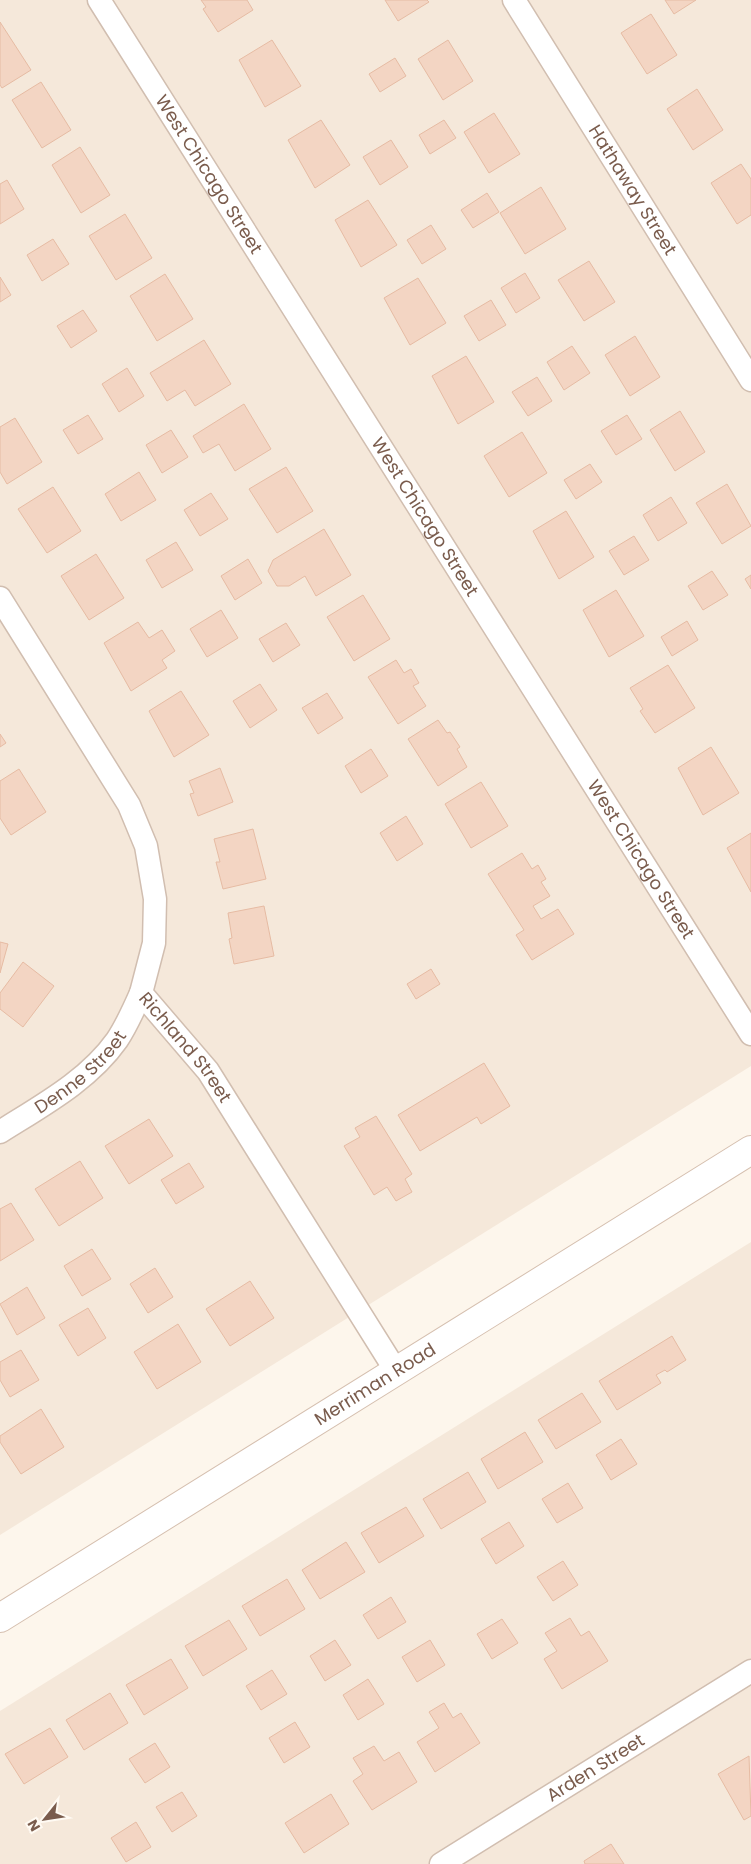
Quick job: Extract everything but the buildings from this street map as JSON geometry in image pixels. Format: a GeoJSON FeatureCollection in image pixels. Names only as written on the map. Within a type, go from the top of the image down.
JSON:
{"type":"FeatureCollection","features":[{"type":"Feature","properties":{"kind":"main road","name":"Merriman Road"},"geometry":{"type":"LineString","coordinates":[[0,1618],[751,1150]]}},
{"type":"Feature","properties":{"kind":"street","name":"West Chicago Street"},"geometry":{"type":"LineString","coordinates":[[99,0],[751,1034]]}},
{"type":"Feature","properties":{"kind":"street","name":"Hathaway Street"},"geometry":{"type":"LineString","coordinates":[[514,0],[751,380]]}},
{"type":"Feature","properties":{"kind":"street","name":"Richland Street"},"geometry":{"type":"LineString","coordinates":[[0,598],[129,805],[146,846],[155,898],[154,934],[148,969],[141,993],[208,1071],[396,1371]]}},
{"type":"Feature","properties":{"kind":"street","name":"Denne Street"},"geometry":{"type":"LineString","coordinates":[[0,1132],[64,1092],[91,1068],[116,1042],[130,1019],[141,993]]}},
{"type":"Feature","properties":{"kind":"street","name":"Arden Street"},"geometry":{"type":"LineString","coordinates":[[441,1864],[751,1671]]}},
{"type":"Feature","properties":{"kind":"shaded area"},"geometry":{"type":"Polygon","coordinates":[[[0,0],[751,0],[751,1066],[0,1535],[0,0]]]}},
{"type":"Feature","properties":{"kind":"shaded area"},"geometry":{"type":"Polygon","coordinates":[[[751,1242],[751,1864],[0,1864],[0,1711],[751,1242]]]}}]}
